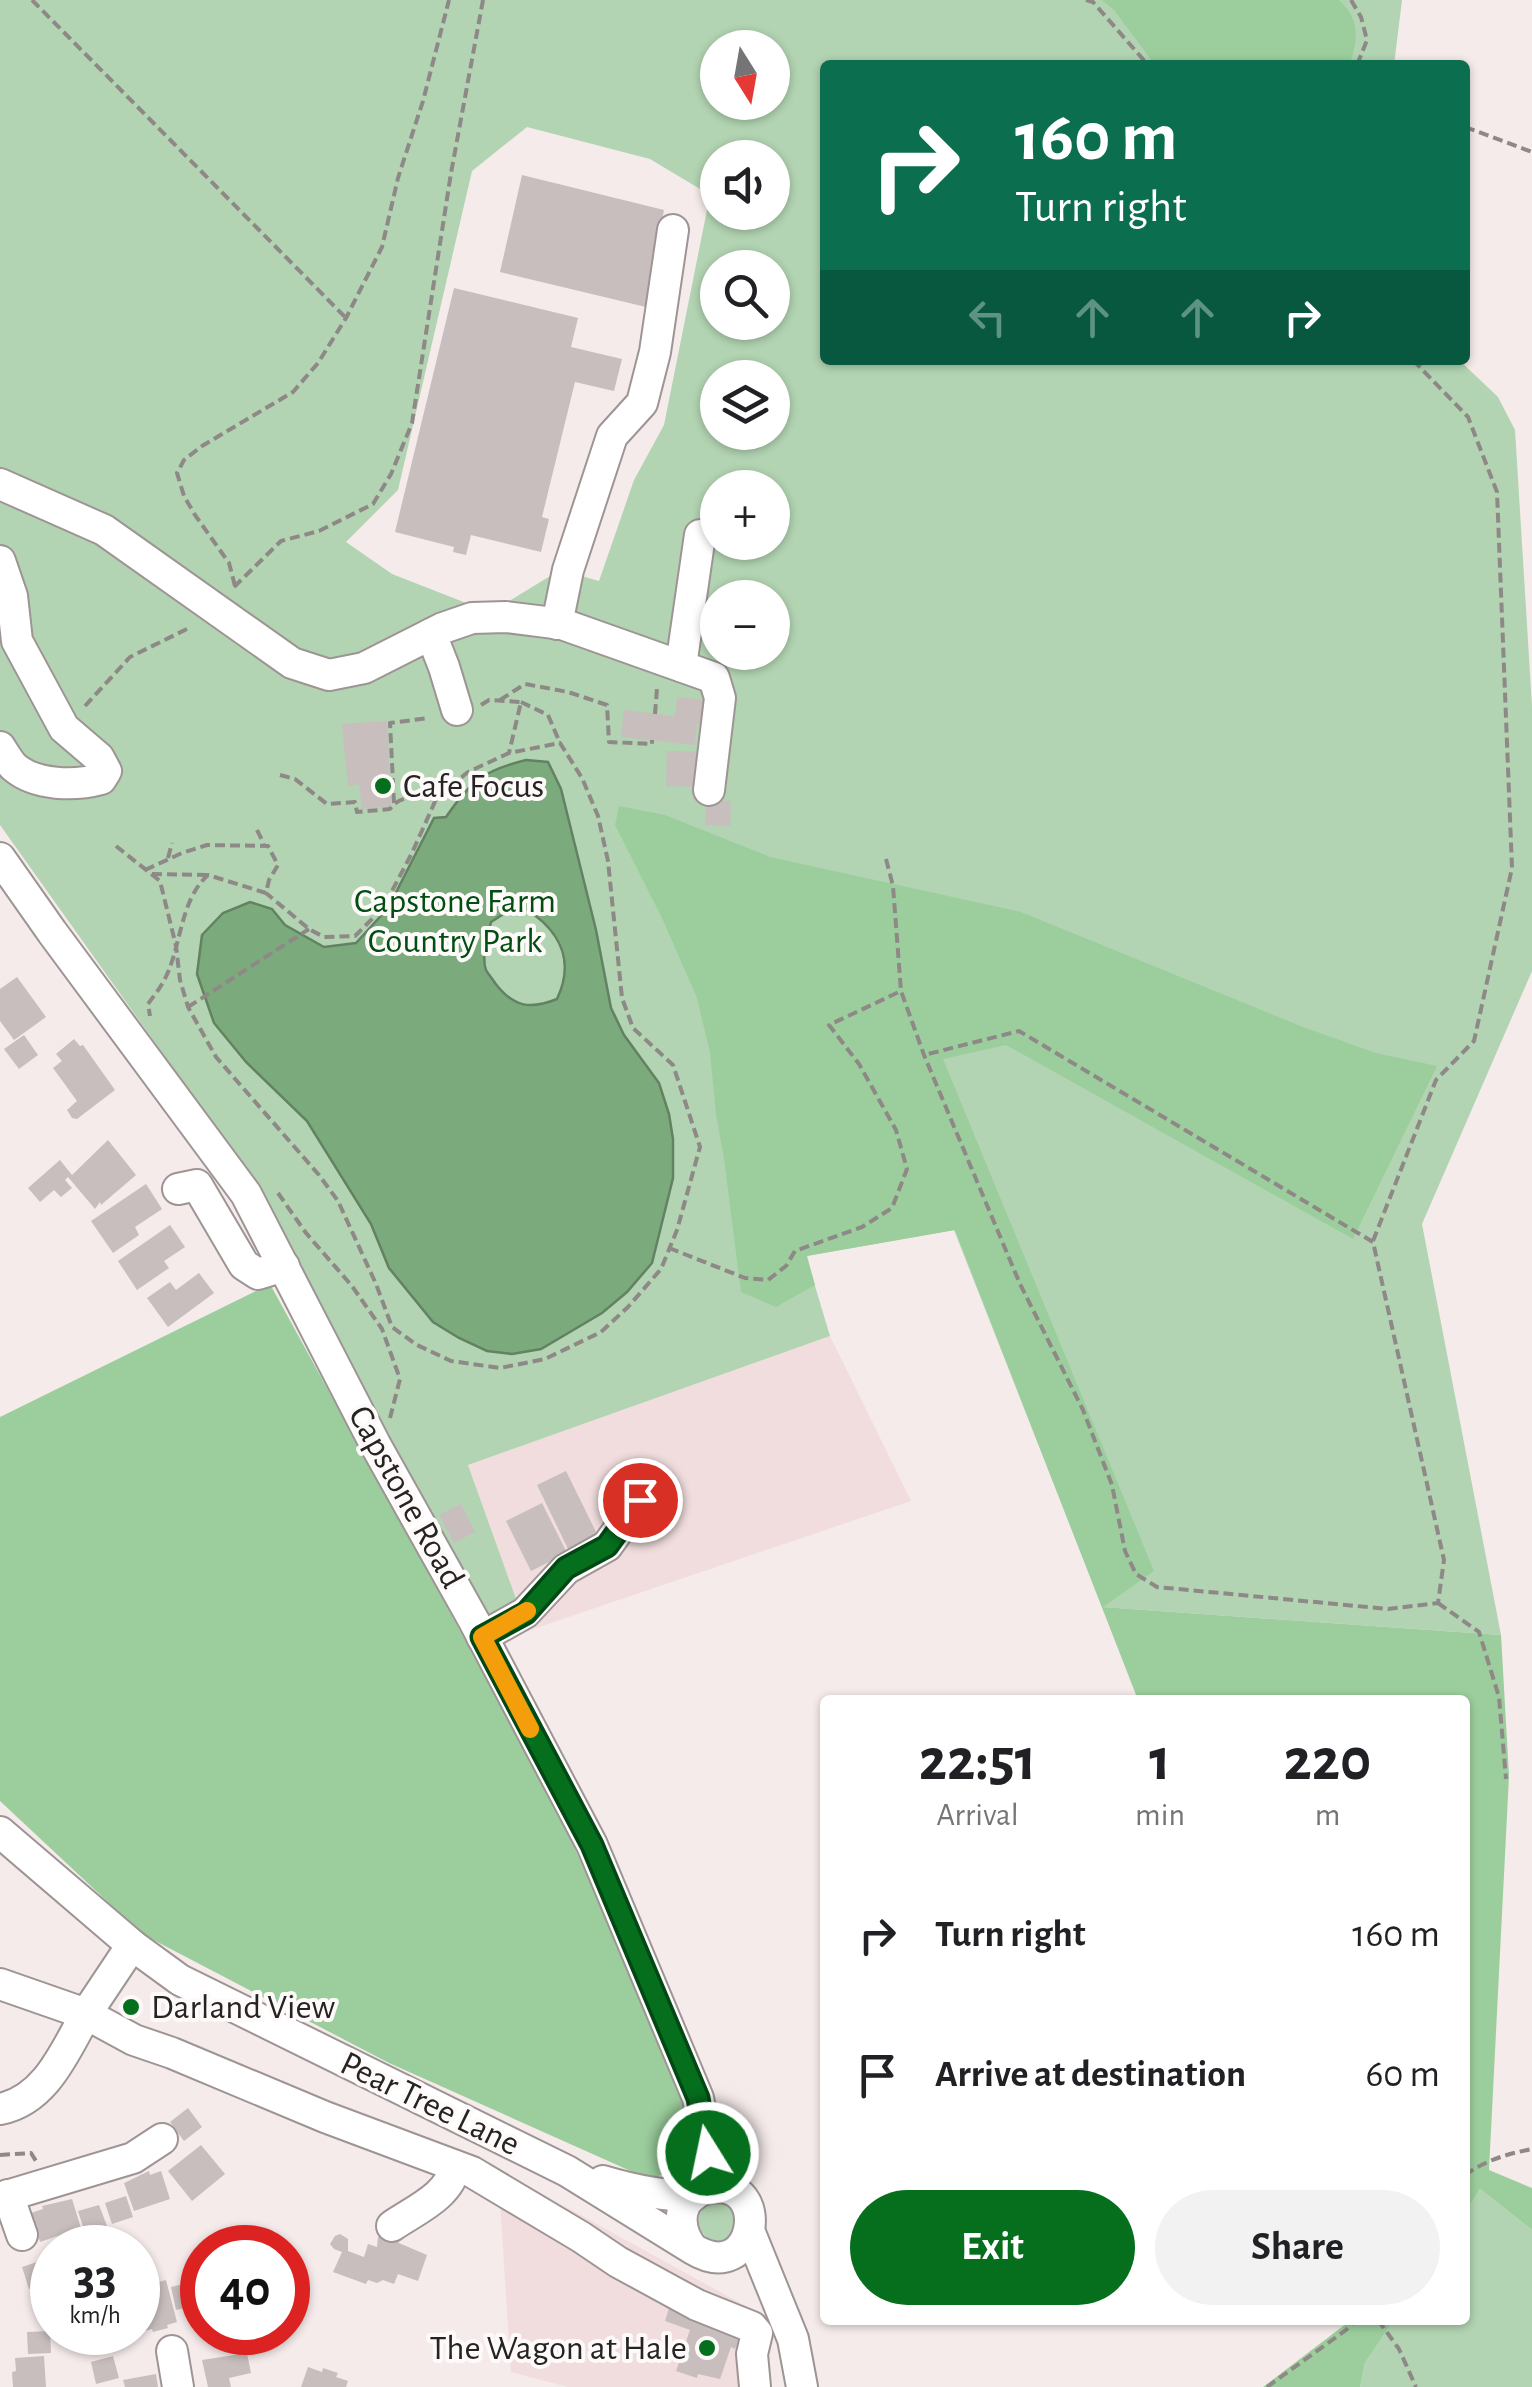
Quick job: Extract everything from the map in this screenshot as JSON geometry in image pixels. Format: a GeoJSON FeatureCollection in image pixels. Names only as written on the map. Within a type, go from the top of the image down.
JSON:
{"type":"FeatureCollection","features":[{"type":"Feature","properties":{"kind":"street"},"geometry":{"type":"LineString","coordinates":[[557,624],[568,570],[612,436],[642,402],[655,352],[673,230]]}},
{"type":"Feature","properties":{"kind":"street"},"geometry":{"type":"LineString","coordinates":[[0,484],[104,530],[225,596],[292,664],[328,674],[364,668],[430,634],[472,618],[506,616],[557,624],[714,678],[720,698],[709,790]]}},
{"type":"Feature","properties":{"kind":"street"},"geometry":{"type":"LineString","coordinates":[[681,666],[700,535]]}},
{"type":"Feature","properties":{"kind":"street"},"geometry":{"type":"LineString","coordinates":[[0,560],[12,596],[18,641],[64,728],[99,758],[106,771],[100,779],[83,783],[34,779],[14,766],[0,747]]}},
{"type":"Feature","properties":{"kind":"street"},"geometry":{"type":"LineString","coordinates":[[430,634],[458,710]]}},
{"type":"Feature","properties":{"kind":"street","name":"Capstone Road"},"geometry":{"type":"LineString","coordinates":[[0,858],[246,1194],[375,1444],[592,1845],[698,2098],[704,2191]]}},
{"type":"Feature","properties":{"kind":"street"},"geometry":{"type":"LineString","coordinates":[[178,1190],[197,1185],[244,1265],[258,1274],[284,1266]]}},
{"type":"Feature","properties":{"kind":"street"},"geometry":{"type":"LineString","coordinates":[[482,1637],[526,1613],[566,1568],[607,1546],[640,1500]]}},
{"type":"Feature","properties":{"kind":"street","name":"Pear Tree Lane"},"geometry":{"type":"LineString","coordinates":[[0,1832],[132,1945],[180,1980],[567,2171],[704,2253]]}},
{"type":"Feature","properties":{"kind":"street"},"geometry":{"type":"LineString","coordinates":[[0,2108],[38,2091],[132,1945]]}},
{"type":"Feature","properties":{"kind":"street"},"geometry":{"type":"LineString","coordinates":[[0,1984],[86,2014],[134,2040],[472,2172],[618,2262],[697,2305],[752,2327],[757,2333],[752,2354],[755,2387]]}},
{"type":"Feature","properties":{"kind":"street"},"geometry":{"type":"LineString","coordinates":[[22,2234],[4,2197],[132,2158],[162,2138]]}},
{"type":"Feature","properties":{"kind":"street"},"geometry":{"type":"LineString","coordinates":[[392,2226],[446,2189],[455,2166]]}},
{"type":"Feature","properties":{"kind":"street","name":"Pear Tree Lane"},"geometry":{"type":"LineString","coordinates":[[567,2171],[666,2196],[704,2191]]}},
{"type":"Feature","properties":{"kind":"street"},"geometry":{"type":"LineString","coordinates":[[704,2253],[726,2256],[737,2250],[750,2232],[744,2201],[726,2188],[704,2191],[685,2205],[681,2216],[685,2240],[704,2253],[732,2267],[786,2320]]}},
{"type":"Feature","properties":{"kind":"street"},"geometry":{"type":"LineString","coordinates":[[750,2232],[786,2320],[802,2387]]}},
{"type":"Feature","properties":{"kind":"street"},"geometry":{"type":"LineString","coordinates":[[172,2351],[178,2387]]}},
{"type":"Feature","properties":{"kind":"path"},"geometry":{"type":"LineString","coordinates":[[32,0],[346,318]]}},
{"type":"Feature","properties":{"kind":"path"},"geometry":{"type":"LineString","coordinates":[[225,596],[229,563],[190,506],[177,473],[184,460],[202,446],[293,392],[318,363],[346,318],[382,247],[449,0]]}},
{"type":"Feature","properties":{"kind":"path"},"geometry":{"type":"LineString","coordinates":[[64,728],[130,657],[207,619],[281,541],[319,531],[372,504],[391,474],[412,422],[483,0]]}},
{"type":"Feature","properties":{"kind":"path"},"geometry":{"type":"LineString","coordinates":[[1086,0],[1093,2],[1144,60]]}},
{"type":"Feature","properties":{"kind":"path"},"geometry":{"type":"LineString","coordinates":[[1351,0],[1367,40],[1359,60]]}},
{"type":"Feature","properties":{"kind":"path"},"geometry":{"type":"LineString","coordinates":[[1470,128],[1532,152]]}},
{"type":"Feature","properties":{"kind":"path"},"geometry":{"type":"LineString","coordinates":[[1419,365],[1468,417],[1497,492],[1512,868],[1474,1041],[1436,1080],[1373,1242],[1444,1560],[1438,1602]]}},
{"type":"Feature","properties":{"kind":"path"},"geometry":{"type":"LineString","coordinates":[[500,700],[525,684],[568,692],[607,704],[609,742],[652,744],[652,740]]}},
{"type":"Feature","properties":{"kind":"path"},"geometry":{"type":"LineString","coordinates":[[116,846],[160,881],[188,1007],[216,1057],[338,1201],[392,1327],[416,1345],[451,1361],[500,1368],[544,1359],[600,1332],[661,1269],[677,1230],[700,1148],[673,1066],[634,1028],[622,998],[608,861],[598,816],[548,715],[521,702]]}},
{"type":"Feature","properties":{"kind":"path"},"geometry":{"type":"LineString","coordinates":[[148,872],[208,875],[266,893],[324,937],[355,936],[383,908],[437,798],[468,772],[509,754],[560,743]]}},
{"type":"Feature","properties":{"kind":"path"},"geometry":{"type":"LineString","coordinates":[[280,775],[295,779],[327,804],[355,802],[357,812],[390,809],[410,796],[437,798]]}},
{"type":"Feature","properties":{"kind":"path"},"geometry":{"type":"LineString","coordinates":[[257,830],[264,846]]}},
{"type":"Feature","properties":{"kind":"path"},"geometry":{"type":"LineString","coordinates":[[168,858],[172,843]]}},
{"type":"Feature","properties":{"kind":"path"},"geometry":{"type":"LineString","coordinates":[[148,872],[168,858],[207,844],[268,846],[278,865],[266,893]]}},
{"type":"Feature","properties":{"kind":"path"},"geometry":{"type":"LineString","coordinates":[[886,859],[893,886],[901,991],[1020,1284],[1083,1410],[1112,1485],[1125,1551],[1136,1574],[1157,1587],[1388,1609],[1438,1602],[1479,1632],[1500,1696],[1506,1780]]}},
{"type":"Feature","properties":{"kind":"path"},"geometry":{"type":"LineString","coordinates":[[152,1025],[148,1004],[163,983],[199,882],[208,875]]}},
{"type":"Feature","properties":{"kind":"path"},"geometry":{"type":"LineString","coordinates":[[188,1007],[309,929]]}},
{"type":"Feature","properties":{"kind":"path"},"geometry":{"type":"LineString","coordinates":[[670,1248],[745,1278],[768,1280],[796,1252],[862,1227],[892,1208],[908,1169],[896,1130],[859,1064],[829,1025],[901,991]]}},
{"type":"Feature","properties":{"kind":"path"},"geometry":{"type":"LineString","coordinates":[[924,1055],[1019,1031],[1373,1242]]}},
{"type":"Feature","properties":{"kind":"path"},"geometry":{"type":"LineString","coordinates":[[276,1190],[382,1328],[400,1379],[393,1414],[375,1444]]}},
{"type":"Feature","properties":{"kind":"path"},"geometry":{"type":"LineString","coordinates":[[1470,2171],[1483,2162],[1532,2149]]}},
{"type":"Feature","properties":{"kind":"path"},"geometry":{"type":"LineString","coordinates":[[1267,2387],[1350,2325]]}},
{"type":"Feature","properties":{"kind":"path"},"geometry":{"type":"LineString","coordinates":[[1382,2325],[1399,2350],[1416,2387]]}},
{"type":"Feature","properties":{"kind":"shaded area"},"geometry":{"type":"Polygon","coordinates":[[[1102,0],[1339,0],[1354,22],[1355,47],[1351,60],[1151,60],[1102,0]]]}},
{"type":"Feature","properties":{"kind":"shaded area"},"geometry":{"type":"Polygon","coordinates":[[[526,760],[548,762],[561,789],[611,1008],[624,1035],[659,1083],[673,1139],[673,1178],[652,1263],[602,1313],[541,1349],[512,1354],[487,1351],[433,1322],[389,1268],[371,1224],[307,1121],[246,1062],[214,1023],[197,974],[202,935],[223,913],[250,902],[272,909],[285,925],[324,947],[356,943],[388,908],[434,818],[446,817],[479,779],[526,760]],[[526,909],[491,922],[484,959],[487,972],[508,997],[530,1005],[557,999],[565,972],[561,948],[526,909]]]}},
{"type":"Feature","properties":{"kind":"shaded area"},"geometry":{"type":"Polygon","coordinates":[[[619,806],[665,815],[770,857],[1021,912],[1303,1027],[1376,1053],[1437,1066],[1353,1239],[1006,1045],[943,1059],[1154,1571],[1103,1607],[1501,1635],[1509,1776],[1489,2170],[1532,2188],[1532,2230],[1480,2189],[1470,2205],[1470,1695],[1136,1695],[955,1230],[807,1256],[815,1285],[776,1307],[741,1292],[710,1053],[697,998],[615,825],[619,806]]]}},
{"type":"Feature","properties":{"kind":"shaded area"},"geometry":{"type":"Polygon","coordinates":[[[270,1284],[550,1795],[682,2081],[691,2150],[653,2181],[389,2063],[142,1934],[0,1801],[0,1417],[270,1284]]]}},
{"type":"Feature","properties":{"kind":"shaded area"},"geometry":{"type":"Polygon","coordinates":[[[830,1336],[911,1501],[492,1643],[519,1606],[468,1465],[830,1336]]]}},
{"type":"Feature","properties":{"kind":"shaded area"},"geometry":{"type":"Polygon","coordinates":[[[528,2186],[751,2309],[772,2387],[568,2387],[511,2372],[500,2202],[528,2186]]]}},
{"type":"Feature","properties":{"kind":"shaded area"},"geometry":{"type":"Polygon","coordinates":[[[1344,2325],[1391,2325],[1365,2363],[1360,2387],[1263,2387],[1344,2325]]]}},
{"type":"Feature","properties":{"kind":"green space","name":"Capstone Farm Country Park"},"geometry":{"type":"Polygon","coordinates":[[[0,0],[1402,0],[1395,60],[820,60],[820,365],[1464,365],[1498,397],[1515,430],[1532,706],[1532,971],[1422,1224],[1501,1635],[1102,1607],[954,1230],[806,1256],[830,1336],[468,1465],[519,1607],[482,1627],[415,1486],[257,1186],[0,825],[0,0]],[[527,127],[472,171],[398,490],[346,542],[392,574],[479,608],[498,608],[560,570],[599,581],[634,480],[664,425],[703,230],[790,230],[790,140],[700,140],[700,189],[650,159],[527,127]]]}},
{"type":"Feature","properties":{"kind":"green space"},"geometry":{"type":"Polygon","coordinates":[[[1480,2189],[1532,2230],[1532,2387],[1360,2387],[1365,2363],[1391,2325],[1470,2325],[1470,2205],[1480,2189]]]}},
{"type":"Feature","properties":{"kind":"green space"},"geometry":{"type":"Polygon","coordinates":[[[713,2201],[726,2202],[739,2216],[728,2240],[714,2242],[700,2229],[700,2213],[713,2201]]]}},
{"type":"Feature","properties":{"kind":"building"},"geometry":{"type":"Polygon","coordinates":[[[522,175],[664,210],[646,307],[500,272],[522,175]]]}},
{"type":"Feature","properties":{"kind":"building"},"geometry":{"type":"Polygon","coordinates":[[[454,288],[578,318],[571,347],[622,359],[614,391],[575,382],[542,517],[549,519],[541,552],[471,535],[466,555],[453,552],[454,547],[395,532],[454,288]]]}},
{"type":"Feature","properties":{"kind":"building"},"geometry":{"type":"Polygon","coordinates":[[[677,697],[707,700],[704,724],[697,724],[695,745],[621,737],[624,710],[675,716],[677,697]]]}},
{"type":"Feature","properties":{"kind":"building"},"geometry":{"type":"Polygon","coordinates":[[[387,721],[391,806],[362,809],[359,784],[348,786],[342,724],[387,721]]]}},
{"type":"Feature","properties":{"kind":"building"},"geometry":{"type":"Polygon","coordinates":[[[667,751],[700,752],[699,787],[666,786],[667,751]]]}},
{"type":"Feature","properties":{"kind":"building"},"geometry":{"type":"Polygon","coordinates":[[[706,800],[731,801],[730,826],[705,825],[706,800]]]}},
{"type":"Feature","properties":{"kind":"building"},"geometry":{"type":"Polygon","coordinates":[[[17,977],[46,1017],[14,1040],[0,1021],[0,989],[17,977]]]}},
{"type":"Feature","properties":{"kind":"building"},"geometry":{"type":"Polygon","coordinates":[[[24,1035],[38,1055],[19,1069],[4,1049],[24,1035]]]}},
{"type":"Feature","properties":{"kind":"building"},"geometry":{"type":"Polygon","coordinates":[[[74,1039],[83,1045],[115,1090],[77,1119],[67,1110],[77,1101],[53,1068],[62,1061],[56,1054],[74,1039]]]}},
{"type":"Feature","properties":{"kind":"building"},"geometry":{"type":"Polygon","coordinates":[[[108,1140],[136,1175],[95,1209],[68,1177],[65,1180],[72,1188],[61,1197],[54,1190],[40,1202],[28,1188],[60,1160],[72,1175],[108,1140]]]}},
{"type":"Feature","properties":{"kind":"building"},"geometry":{"type":"Polygon","coordinates":[[[146,1184],[162,1209],[135,1227],[139,1235],[113,1253],[91,1221],[146,1184]]]}},
{"type":"Feature","properties":{"kind":"building"},"geometry":{"type":"Polygon","coordinates":[[[170,1225],[185,1247],[164,1261],[169,1268],[137,1290],[118,1261],[170,1225]]]}},
{"type":"Feature","properties":{"kind":"building"},"geometry":{"type":"Polygon","coordinates":[[[199,1273],[214,1293],[168,1327],[147,1298],[170,1282],[176,1290],[199,1273]]]}},
{"type":"Feature","properties":{"kind":"building"},"geometry":{"type":"Polygon","coordinates":[[[566,1471],[601,1542],[572,1557],[537,1485],[566,1471]]]}},
{"type":"Feature","properties":{"kind":"building"},"geometry":{"type":"Polygon","coordinates":[[[542,1503],[567,1553],[531,1571],[506,1521],[542,1503]]]}},
{"type":"Feature","properties":{"kind":"building"},"geometry":{"type":"Polygon","coordinates":[[[461,1504],[475,1532],[454,1543],[439,1515],[461,1504]]]}},
{"type":"Feature","properties":{"kind":"building"},"geometry":{"type":"Polygon","coordinates":[[[188,2108],[202,2127],[184,2141],[170,2122],[188,2108]]]}},
{"type":"Feature","properties":{"kind":"building"},"geometry":{"type":"Polygon","coordinates":[[[201,2145],[225,2174],[192,2201],[168,2171],[201,2145]]]}},
{"type":"Feature","properties":{"kind":"building"},"geometry":{"type":"Polygon","coordinates":[[[149,2171],[150,2175],[161,2171],[170,2199],[134,2211],[124,2183],[149,2171]]]}},
{"type":"Feature","properties":{"kind":"building"},"geometry":{"type":"Polygon","coordinates":[[[126,2196],[133,2217],[112,2224],[105,2203],[126,2196]]]}},
{"type":"Feature","properties":{"kind":"building"},"geometry":{"type":"Polygon","coordinates":[[[72,2199],[80,2225],[35,2225],[31,2213],[43,2209],[42,2206],[72,2199]]]}},
{"type":"Feature","properties":{"kind":"building"},"geometry":{"type":"Polygon","coordinates":[[[99,2205],[107,2225],[82,2225],[78,2211],[99,2205]]]}},
{"type":"Feature","properties":{"kind":"building"},"geometry":{"type":"Polygon","coordinates":[[[387,2233],[427,2255],[418,2281],[398,2274],[394,2284],[368,2280],[366,2284],[333,2272],[342,2252],[330,2244],[335,2236],[340,2234],[348,2239],[348,2251],[364,2257],[368,2244],[377,2247],[378,2237],[387,2233]]]}},
{"type":"Feature","properties":{"kind":"building"},"geometry":{"type":"Polygon","coordinates":[[[30,2264],[30,2289],[29,2289],[22,2267],[30,2264]]]}},
{"type":"Feature","properties":{"kind":"building"},"geometry":{"type":"Polygon","coordinates":[[[166,2280],[177,2322],[160,2330],[160,2282],[166,2280]]]}},
{"type":"Feature","properties":{"kind":"building"},"geometry":{"type":"Polygon","coordinates":[[[180,2285],[180,2309],[176,2310],[171,2287],[180,2285]]]}},
{"type":"Feature","properties":{"kind":"building","name":"The Wagon at Hale"},"geometry":{"type":"Polygon","coordinates":[[[669,2308],[740,2335],[735,2349],[731,2347],[720,2379],[698,2374],[697,2378],[676,2371],[690,2330],[665,2321],[669,2308]]]}},
{"type":"Feature","properties":{"kind":"building"},"geometry":{"type":"Polygon","coordinates":[[[247,2355],[251,2373],[229,2378],[231,2387],[208,2387],[202,2360],[247,2355]]]}},
{"type":"Feature","properties":{"kind":"building"},"geometry":{"type":"Polygon","coordinates":[[[44,2356],[46,2387],[13,2387],[15,2358],[44,2356]]]}},
{"type":"Feature","properties":{"kind":"building"},"geometry":{"type":"Polygon","coordinates":[[[113,2356],[119,2378],[96,2384],[91,2362],[113,2356]]]}},
{"type":"Feature","properties":{"kind":"building"},"geometry":{"type":"Polygon","coordinates":[[[308,2367],[338,2373],[336,2377],[348,2381],[346,2387],[301,2387],[308,2367]]]}},
{"type":"Feature","properties":{"kind":"building"},"geometry":{"type":"Polygon","coordinates":[[[156,2374],[158,2387],[125,2387],[123,2380],[156,2374]]]}},
{"type":"Feature","properties":{"kind":"slow traffic"},"geometry":{"type":"LineString","coordinates":[[527,1611],[482,1637],[530,1729]]}},
{"type":"Feature","properties":{"kind":"place","name":"Cafe Focus"},"geometry":{"type":"Point","coordinates":[383,786]}},
{"type":"Feature","properties":{"kind":"place","name":"Darland View"},"geometry":{"type":"Point","coordinates":[131,2007]}},
{"type":"Feature","properties":{"kind":"place","name":"The Wagon at Hale"},"geometry":{"type":"Point","coordinates":[707,2348]}},
{"type":"Feature","properties":{"kind":"route"},"geometry":{"type":"LineString","coordinates":[[640,1500],[607,1546],[566,1568],[526,1613],[482,1637],[592,1845],[698,2098],[708,2153]]}}]}
